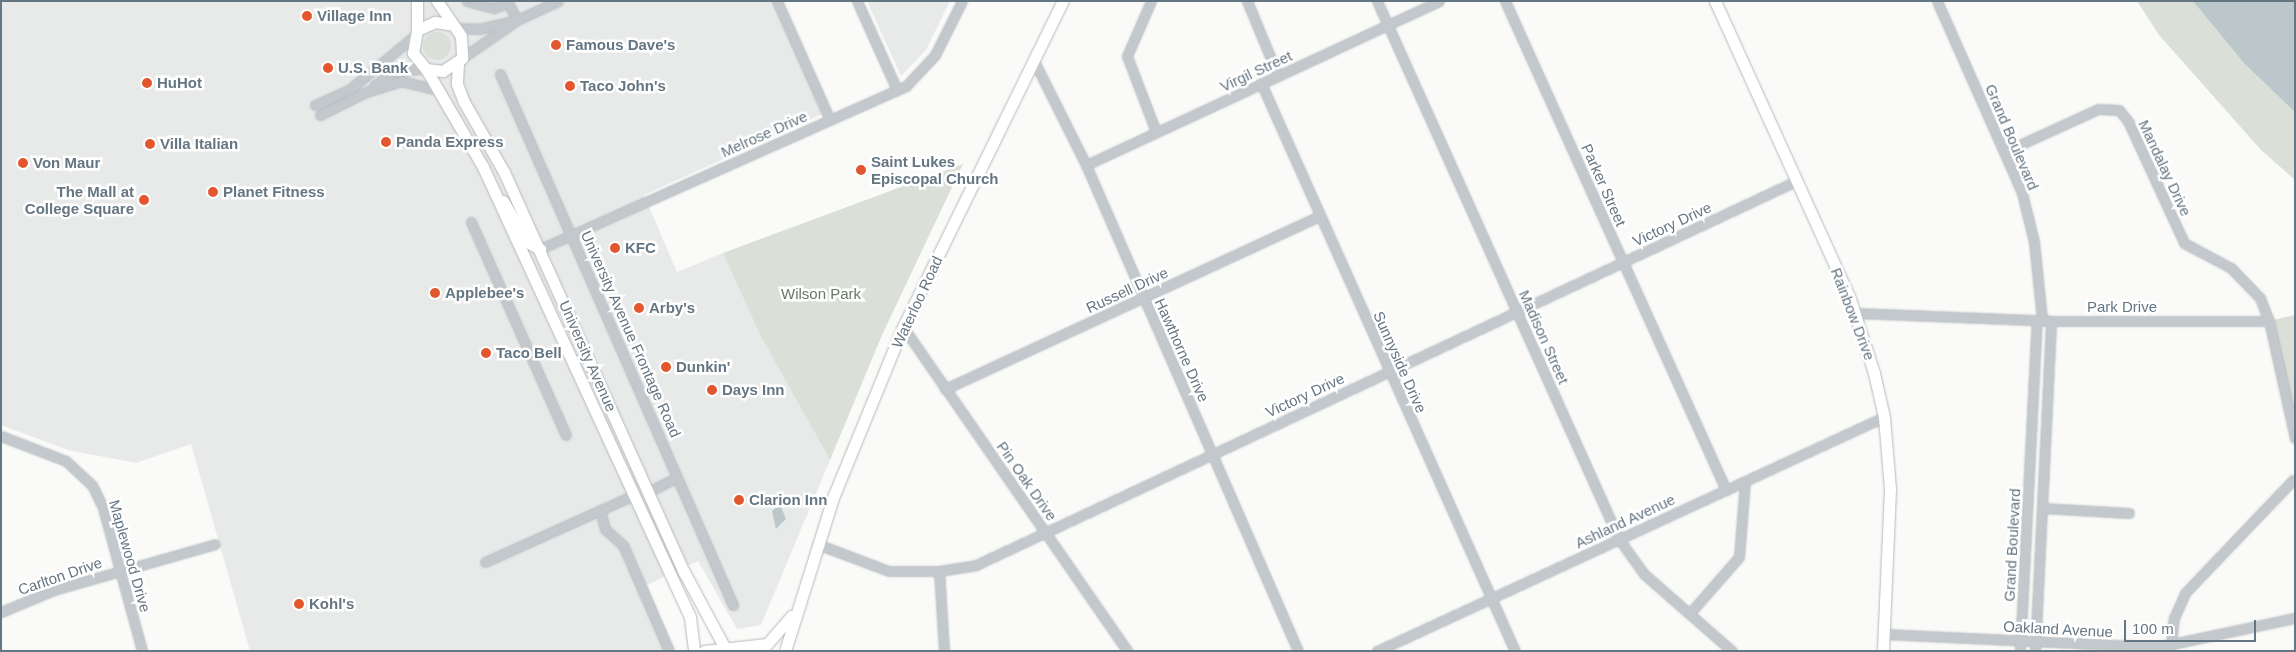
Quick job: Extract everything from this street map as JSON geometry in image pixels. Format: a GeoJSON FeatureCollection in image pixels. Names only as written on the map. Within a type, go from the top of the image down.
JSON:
{"type":"FeatureCollection","features":[{"type":"Feature","properties":{"kind":"main road"},"geometry":{"type":"LineString","coordinates":[[417,1],[413,53],[425,69],[443,71],[460,60],[464,46],[438,1]]}},
{"type":"Feature","properties":{"kind":"main road","name":"Waterloo Road"},"geometry":{"type":"LineString","coordinates":[[785,651],[794,613],[817,544],[903,328],[1035,63],[1063,1]]}},
{"type":"Feature","properties":{"kind":"main road","name":"Rainbow Drive"},"geometry":{"type":"LineString","coordinates":[[1715,1],[1856,313],[1884,416],[1890,489],[1883,651]]}},
{"type":"Feature","properties":{"kind":"main road"},"geometry":{"type":"LineString","coordinates":[[415,34],[435,22],[454,26]]}},
{"type":"Feature","properties":{"kind":"main road","name":"University Avenue"},"geometry":{"type":"LineString","coordinates":[[460,60],[461,97],[504,172],[676,554],[728,649]]}},
{"type":"Feature","properties":{"kind":"main road","name":"University Avenue"},"geometry":{"type":"LineString","coordinates":[[425,69],[493,188],[632,496],[690,617],[694,651]]}},
{"type":"Feature","properties":{"kind":"main road"},"geometry":{"type":"LineString","coordinates":[[493,188],[512,212],[527,242],[540,249]]}},
{"type":"Feature","properties":{"kind":"main road"},"geometry":{"type":"LineString","coordinates":[[632,496],[643,502],[657,534],[676,554]]}},
{"type":"Feature","properties":{"kind":"main road","name":"Waterloo Road"},"geometry":{"type":"LineString","coordinates":[[704,651],[767,644],[794,613]]}},
{"type":"Feature","properties":{"kind":"street"},"geometry":{"type":"LineString","coordinates":[[467,1],[494,8],[508,3],[517,20]]}},
{"type":"Feature","properties":{"kind":"street"},"geometry":{"type":"LineString","coordinates":[[460,60],[517,20],[558,1]]}},
{"type":"Feature","properties":{"kind":"street"},"geometry":{"type":"LineString","coordinates":[[777,1],[830,120]]}},
{"type":"Feature","properties":{"kind":"street"},"geometry":{"type":"LineString","coordinates":[[857,1],[897,90]]}},
{"type":"Feature","properties":{"kind":"street","name":"Melrose Drive"},"geometry":{"type":"LineString","coordinates":[[540,249],[897,90],[921,73],[935,55],[962,1]]}},
{"type":"Feature","properties":{"kind":"street"},"geometry":{"type":"LineString","coordinates":[[1150,1],[1127,56],[1156,132]]}},
{"type":"Feature","properties":{"kind":"street"},"geometry":{"type":"LineString","coordinates":[[1247,1],[1278,76]]}},
{"type":"Feature","properties":{"kind":"street","name":"Madison Street"},"geometry":{"type":"LineString","coordinates":[[1377,1],[1619,539],[1636,566],[1732,651]]}},
{"type":"Feature","properties":{"kind":"street","name":"Virgil Street"},"geometry":{"type":"LineString","coordinates":[[1086,165],[1439,1]]}},
{"type":"Feature","properties":{"kind":"street","name":"Parker Street"},"geometry":{"type":"LineString","coordinates":[[1505,1],[1726,490]]}},
{"type":"Feature","properties":{"kind":"street","name":"Grand Boulevard"},"geometry":{"type":"LineString","coordinates":[[1937,1],[2006,151],[2028,217],[2043,320],[2042,508],[2035,646]]}},
{"type":"Feature","properties":{"kind":"street"},"geometry":{"type":"LineString","coordinates":[[454,26],[479,29],[517,20]]}},
{"type":"Feature","properties":{"kind":"street"},"geometry":{"type":"LineString","coordinates":[[315,105],[349,90],[415,34]]}},
{"type":"Feature","properties":{"kind":"street","name":"Hawthorne Drive"},"geometry":{"type":"LineString","coordinates":[[1035,63],[1086,165],[1298,651]]}},
{"type":"Feature","properties":{"kind":"street"},"geometry":{"type":"LineString","coordinates":[[366,92],[393,72],[425,69]]}},
{"type":"Feature","properties":{"kind":"street","name":"University Avenue Frontage Road"},"geometry":{"type":"LineString","coordinates":[[500,74],[675,464],[676,478],[733,605]]}},
{"type":"Feature","properties":{"kind":"street"},"geometry":{"type":"LineString","coordinates":[[320,115],[366,92],[401,81],[437,90]]}},
{"type":"Feature","properties":{"kind":"street","name":"Sunnyside Drive"},"geometry":{"type":"LineString","coordinates":[[1262,84],[1515,651]]}},
{"type":"Feature","properties":{"kind":"street","name":"Mandalay Drive"},"geometry":{"type":"LineString","coordinates":[[2006,151],[2098,109],[2119,110],[2128,121],[2184,243],[2231,268],[2260,298],[2269,321]]}},
{"type":"Feature","properties":{"kind":"street","name":"Victory Drive"},"geometry":{"type":"LineString","coordinates":[[817,544],[875,568],[939,571],[991,559],[1045,529],[1212,454],[1796,181]]}},
{"type":"Feature","properties":{"kind":"street","name":"Russell Drive"},"geometry":{"type":"LineString","coordinates":[[945,389],[1320,216]]}},
{"type":"Feature","properties":{"kind":"street"},"geometry":{"type":"LineString","coordinates":[[472,222],[566,434]]}},
{"type":"Feature","properties":{"kind":"street","name":"Park Drive"},"geometry":{"type":"LineString","coordinates":[[1856,313],[2043,320],[2269,321]]}},
{"type":"Feature","properties":{"kind":"street","name":"Grand Boulevard"},"geometry":{"type":"LineString","coordinates":[[2020,651],[2043,320]]}},
{"type":"Feature","properties":{"kind":"street"},"geometry":{"type":"LineString","coordinates":[[2269,321],[2295,438]]}},
{"type":"Feature","properties":{"kind":"street","name":"Pin Oak Drive"},"geometry":{"type":"LineString","coordinates":[[903,328],[1045,529],[1127,651]]}},
{"type":"Feature","properties":{"kind":"street","name":"Ashland Avenue"},"geometry":{"type":"LineString","coordinates":[[1377,651],[1884,416]]}},
{"type":"Feature","properties":{"kind":"street","name":"Maplewood Drive"},"geometry":{"type":"LineString","coordinates":[[1,436],[66,460],[86,476],[103,508],[142,651]]}},
{"type":"Feature","properties":{"kind":"street"},"geometry":{"type":"LineString","coordinates":[[648,492],[676,478]]}},
{"type":"Feature","properties":{"kind":"street"},"geometry":{"type":"LineString","coordinates":[[2171,645],[2174,618],[2184,593],[2294,479]]}},
{"type":"Feature","properties":{"kind":"street"},"geometry":{"type":"LineString","coordinates":[[1690,613],[1740,557],[1745,481]]}},
{"type":"Feature","properties":{"kind":"street"},"geometry":{"type":"LineString","coordinates":[[485,562],[632,496]]}},
{"type":"Feature","properties":{"kind":"street"},"geometry":{"type":"LineString","coordinates":[[2042,508],[2129,513]]}},
{"type":"Feature","properties":{"kind":"street"},"geometry":{"type":"LineString","coordinates":[[600,510],[605,529],[624,545],[668,651]]}},
{"type":"Feature","properties":{"kind":"street","name":"Carlton Drive"},"geometry":{"type":"LineString","coordinates":[[1,612],[119,571],[215,544]]}},
{"type":"Feature","properties":{"kind":"street"},"geometry":{"type":"LineString","coordinates":[[939,571],[944,651]]}},
{"type":"Feature","properties":{"kind":"street","name":"Oakland Avenue"},"geometry":{"type":"LineString","coordinates":[[1884,634],[2020,641],[2035,646],[2171,645],[2295,618]]}},
{"type":"Feature","properties":{"kind":"shaded area"},"geometry":{"type":"Polygon","coordinates":[[[1,1],[777,1],[827,112],[644,195],[677,272],[723,253],[760,335],[830,460],[761,625],[737,629],[698,561],[647,585],[673,651],[250,651],[191,444],[136,463],[68,450],[1,425],[1,1]]]}},
{"type":"Feature","properties":{"kind":"shaded area"},"geometry":{"type":"Polygon","coordinates":[[[867,1],[950,1],[926,50],[901,76],[867,1]]]}},
{"type":"Feature","properties":{"kind":"shaded area"},"geometry":{"type":"Polygon","coordinates":[[[2193,1],[2295,1],[2295,112],[2245,64],[2193,1]]]}},
{"type":"Feature","properties":{"kind":"shaded area"},"geometry":{"type":"Polygon","coordinates":[[[780,504],[786,519],[776,529],[772,511],[780,504]]]}},
{"type":"Feature","properties":{"kind":"green space"},"geometry":{"type":"Polygon","coordinates":[[[2137,1],[2194,1],[2295,99],[2295,180],[2261,150],[2159,35],[2137,1]]]}},
{"type":"Feature","properties":{"kind":"green space"},"geometry":{"type":"Polygon","coordinates":[[[437,32],[447,36],[451,46],[447,56],[437,60],[427,56],[423,46],[427,36],[437,32]]]}},
{"type":"Feature","properties":{"kind":"green space","name":"Wilson Park"},"geometry":{"type":"Polygon","coordinates":[[[963,164],[882,335],[830,460],[760,335],[723,253],[963,164]]]}},
{"type":"Feature","properties":{"kind":"green space"},"geometry":{"type":"Polygon","coordinates":[[[2295,315],[2295,448],[2269,321],[2295,315]]]}},
{"type":"Feature","properties":{"kind":"place","name":"Village Inn"},"geometry":{"type":"Point","coordinates":[307,16]}},
{"type":"Feature","properties":{"kind":"place","name":"Famous Dave's"},"geometry":{"type":"Point","coordinates":[556,45]}},
{"type":"Feature","properties":{"kind":"place","name":"U.S. Bank"},"geometry":{"type":"Point","coordinates":[328,68]}},
{"type":"Feature","properties":{"kind":"place","name":"HuHot"},"geometry":{"type":"Point","coordinates":[147,83]}},
{"type":"Feature","properties":{"kind":"place","name":"Taco John's"},"geometry":{"type":"Point","coordinates":[570,86]}},
{"type":"Feature","properties":{"kind":"place","name":"Panda Express"},"geometry":{"type":"Point","coordinates":[386,142]}},
{"type":"Feature","properties":{"kind":"place","name":"Villa Italian"},"geometry":{"type":"Point","coordinates":[150,144]}},
{"type":"Feature","properties":{"kind":"place","name":"Von Maur"},"geometry":{"type":"Point","coordinates":[23,163]}},
{"type":"Feature","properties":{"kind":"place","name":"Saint Lukes Episcopal Church"},"geometry":{"type":"Point","coordinates":[861,170]}},
{"type":"Feature","properties":{"kind":"place","name":"Planet Fitness"},"geometry":{"type":"Point","coordinates":[213,192]}},
{"type":"Feature","properties":{"kind":"place","name":"The Mall at College Square"},"geometry":{"type":"Point","coordinates":[144,200]}},
{"type":"Feature","properties":{"kind":"place","name":"KFC"},"geometry":{"type":"Point","coordinates":[615,248]}},
{"type":"Feature","properties":{"kind":"place","name":"Applebee's"},"geometry":{"type":"Point","coordinates":[435,293]}},
{"type":"Feature","properties":{"kind":"place","name":"Arby's"},"geometry":{"type":"Point","coordinates":[639,308]}},
{"type":"Feature","properties":{"kind":"place","name":"Taco Bell"},"geometry":{"type":"Point","coordinates":[486,353]}},
{"type":"Feature","properties":{"kind":"place","name":"Dunkin'"},"geometry":{"type":"Point","coordinates":[666,367]}},
{"type":"Feature","properties":{"kind":"place","name":"Days Inn"},"geometry":{"type":"Point","coordinates":[712,390]}},
{"type":"Feature","properties":{"kind":"place","name":"Clarion Inn"},"geometry":{"type":"Point","coordinates":[739,500]}},
{"type":"Feature","properties":{"kind":"place","name":"Kohl's"},"geometry":{"type":"Point","coordinates":[299,604]}}]}
